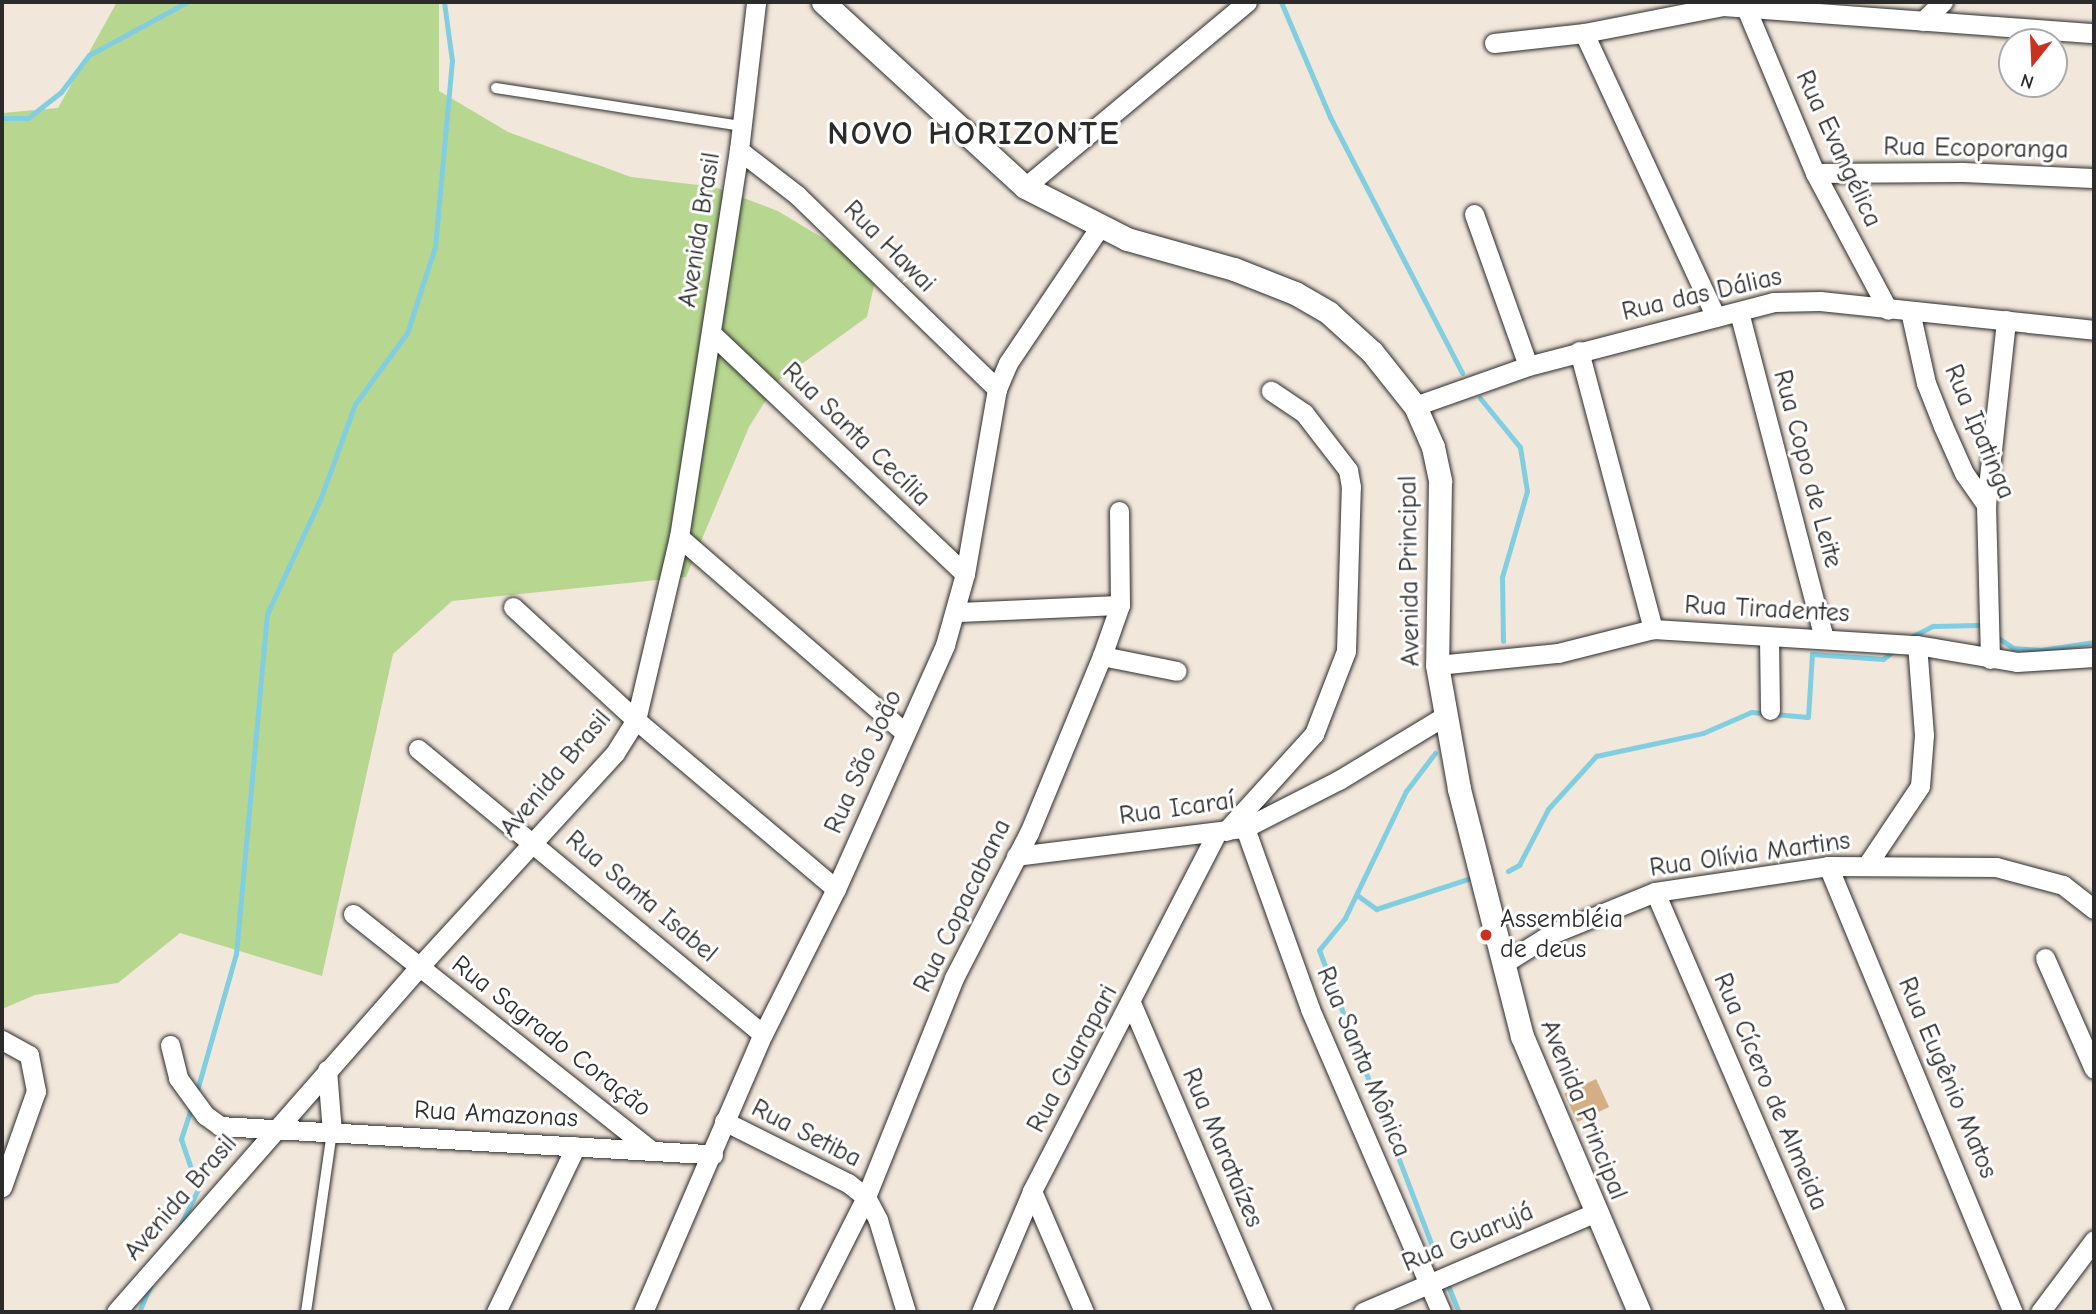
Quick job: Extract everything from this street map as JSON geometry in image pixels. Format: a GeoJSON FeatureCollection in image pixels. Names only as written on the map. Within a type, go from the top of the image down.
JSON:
{"type":"FeatureCollection","features":[{"type":"Feature","properties":{"kind":"street","name":"Avenida Brasil"},"geometry":{"type":"LineString","coordinates":[[116,1312],[327,1070],[615,753],[636,720],[679,537],[739,150],[756,2]]}},
{"type":"Feature","properties":{"kind":"street","name":"Avenida Principal"},"geometry":{"type":"LineString","coordinates":[[822,2],[1025,187],[1099,228],[1245,272],[1295,293],[1329,313],[1372,352],[1415,406],[1433,447],[1440,481],[1437,665],[1443,717],[1503,964],[1522,1036],[1594,1213],[1639,1312]]}},
{"type":"Feature","properties":{"kind":"street"},"geometry":{"type":"LineString","coordinates":[[1025,187],[1247,2]]}},
{"type":"Feature","properties":{"kind":"street"},"geometry":{"type":"LineString","coordinates":[[1923,20],[1943,2]]}},
{"type":"Feature","properties":{"kind":"street"},"geometry":{"type":"LineString","coordinates":[[1494,43],[1584,33],[1720,6],[2093,32]]}},
{"type":"Feature","properties":{"kind":"street","name":"Rua Evangélica"},"geometry":{"type":"LineString","coordinates":[[1720,6],[1815,173],[1888,310]]}},
{"type":"Feature","properties":{"kind":"street"},"geometry":{"type":"LineString","coordinates":[[1584,33],[1716,317]]}},
{"type":"Feature","properties":{"kind":"street","name":"Rua Hawai"},"geometry":{"type":"LineString","coordinates":[[739,150],[797,195],[998,389]]}},
{"type":"Feature","properties":{"kind":"street","name":"Rua Ecoporanga"},"geometry":{"type":"LineString","coordinates":[[1815,173],[1962,172],[2094,178]]}},
{"type":"Feature","properties":{"kind":"street"},"geometry":{"type":"LineString","coordinates":[[1474,214],[1528,366]]}},
{"type":"Feature","properties":{"kind":"street","name":"Rua São João"},"geometry":{"type":"LineString","coordinates":[[643,1312],[762,1034],[836,889],[957,612],[998,389],[1023,336],[1099,228]]}},
{"type":"Feature","properties":{"kind":"street","name":"Rua das Dálias"},"geometry":{"type":"LineString","coordinates":[[1415,406],[1579,351],[1797,300],[2094,330]]}},
{"type":"Feature","properties":{"kind":"street","name":"Rua Ipatinga"},"geometry":{"type":"LineString","coordinates":[[1910,311],[1927,383],[1943,426],[1964,473],[1986,505],[1990,659]]}},
{"type":"Feature","properties":{"kind":"street","name":"Rua Copo de Leite"},"geometry":{"type":"LineString","coordinates":[[1739,312],[1824,639]]}},
{"type":"Feature","properties":{"kind":"street"},"geometry":{"type":"LineString","coordinates":[[1986,505],[2006,320]]}},
{"type":"Feature","properties":{"kind":"street","name":"Rua Santa Cecília"},"geometry":{"type":"LineString","coordinates":[[711,333],[965,573]]}},
{"type":"Feature","properties":{"kind":"street"},"geometry":{"type":"LineString","coordinates":[[1579,351],[1653,629]]}},
{"type":"Feature","properties":{"kind":"street","name":"Rua Guarapari"},"geometry":{"type":"LineString","coordinates":[[981,1312],[1032,1192],[1132,1005],[1229,830],[1314,734],[1346,651],[1351,487],[1348,470],[1304,413],[1271,391]]}},
{"type":"Feature","properties":{"kind":"street","name":"Rua Copacabana"},"geometry":{"type":"LineString","coordinates":[[808,1312],[866,1197],[954,978],[1016,856],[1102,656],[1120,605],[1119,511]]}},
{"type":"Feature","properties":{"kind":"street"},"geometry":{"type":"LineString","coordinates":[[679,537],[905,733]]}},
{"type":"Feature","properties":{"kind":"street"},"geometry":{"type":"LineString","coordinates":[[957,612],[1120,605]]}},
{"type":"Feature","properties":{"kind":"street"},"geometry":{"type":"LineString","coordinates":[[513,607],[636,720],[836,889]]}},
{"type":"Feature","properties":{"kind":"street","name":"Rua Tiradentes"},"geometry":{"type":"LineString","coordinates":[[1437,665],[1558,653],[1653,629],[1917,645],[2017,663],[2094,657]]}},
{"type":"Feature","properties":{"kind":"street"},"geometry":{"type":"LineString","coordinates":[[1769,638],[1770,710]]}},
{"type":"Feature","properties":{"kind":"street"},"geometry":{"type":"LineString","coordinates":[[1867,865],[1920,786],[1924,735],[1917,645]]}},
{"type":"Feature","properties":{"kind":"street"},"geometry":{"type":"LineString","coordinates":[[1102,656],[1177,671]]}},
{"type":"Feature","properties":{"kind":"street","name":"Rua Icaraí"},"geometry":{"type":"LineString","coordinates":[[1016,856],[1229,830],[1339,780],[1443,717]]}},
{"type":"Feature","properties":{"kind":"street","name":"Rua Santa Isabel"},"geometry":{"type":"LineString","coordinates":[[418,749],[535,842],[762,1034]]}},
{"type":"Feature","properties":{"kind":"street","name":"Rua Santa Mônica"},"geometry":{"type":"LineString","coordinates":[[1229,830],[1441,1312]]}},
{"type":"Feature","properties":{"kind":"street","name":"Rua Olívia Martins"},"geometry":{"type":"LineString","coordinates":[[1503,964],[1549,934],[1655,892],[1828,866],[1996,867],[2037,875],[2072,890],[2094,909]]}},
{"type":"Feature","properties":{"kind":"street","name":"Rua Eugênio Matos"},"geometry":{"type":"LineString","coordinates":[[1828,866],[2013,1312]]}},
{"type":"Feature","properties":{"kind":"street","name":"Rua Cícero de Almeida"},"geometry":{"type":"LineString","coordinates":[[1655,892],[1836,1312]]}},
{"type":"Feature","properties":{"kind":"street","name":"Rua Sagrado Coração"},"geometry":{"type":"LineString","coordinates":[[353,914],[650,1149]]}},
{"type":"Feature","properties":{"kind":"street"},"geometry":{"type":"LineString","coordinates":[[2045,958],[2094,1069]]}},
{"type":"Feature","properties":{"kind":"street","name":"Rua Marataízes"},"geometry":{"type":"LineString","coordinates":[[1132,1005],[1263,1312]]}},
{"type":"Feature","properties":{"kind":"street"},"geometry":{"type":"LineString","coordinates":[[2,1040],[29,1055],[36,1091],[2,1187]]}},
{"type":"Feature","properties":{"kind":"street","name":"Rua Amazonas"},"geometry":{"type":"LineString","coordinates":[[170,1045],[178,1078],[205,1115],[220,1126],[712,1154]]}},
{"type":"Feature","properties":{"kind":"street"},"geometry":{"type":"LineString","coordinates":[[327,1070],[332,1132]]}},
{"type":"Feature","properties":{"kind":"street","name":"Rua Setiba"},"geometry":{"type":"LineString","coordinates":[[724,1121],[848,1183],[866,1197],[878,1220],[906,1312]]}},
{"type":"Feature","properties":{"kind":"street"},"geometry":{"type":"LineString","coordinates":[[496,1312],[576,1146]]}},
{"type":"Feature","properties":{"kind":"street"},"geometry":{"type":"LineString","coordinates":[[1032,1192],[1084,1312]]}},
{"type":"Feature","properties":{"kind":"street","name":"Rua Guarujá"},"geometry":{"type":"LineString","coordinates":[[1363,1312],[1594,1213]]}},
{"type":"Feature","properties":{"kind":"street"},"geometry":{"type":"LineString","coordinates":[[2040,1312],[2055,1286],[2094,1240]]}},
{"type":"Feature","properties":{"kind":"lane"},"geometry":{"type":"LineString","coordinates":[[496,88],[742,126]]}},
{"type":"Feature","properties":{"kind":"lane"},"geometry":{"type":"LineString","coordinates":[[306,1312],[332,1132]]}},
{"type":"Feature","properties":{"kind":"green space"},"geometry":{"type":"Polygon","coordinates":[[[117,2],[439,2],[439,91],[508,132],[631,177],[715,187],[778,211],[844,251],[875,281],[867,317],[778,381],[749,427],[686,577],[452,601],[393,654],[322,976],[180,933],[118,983],[35,995],[2,1009],[2,113],[58,108],[117,2]]]}},
{"type":"Feature","properties":{"kind":"building"},"geometry":{"type":"Polygon","coordinates":[[[1596,1079],[1609,1107],[1577,1122],[1564,1094],[1596,1079]]]}},
{"type":"Feature","properties":{"kind":"waterway"},"geometry":{"type":"LineString","coordinates":[[2,118],[28,118],[61,92],[89,55],[187,2]]}},
{"type":"Feature","properties":{"kind":"waterway"},"geometry":{"type":"LineString","coordinates":[[196,1094],[236,954],[267,614],[321,497],[355,404],[407,333],[435,247],[452,61],[444,2]]}},
{"type":"Feature","properties":{"kind":"waterway"},"geometry":{"type":"LineString","coordinates":[[1281,2],[1330,117],[1462,373]]}},
{"type":"Feature","properties":{"kind":"waterway"},"geometry":{"type":"LineString","coordinates":[[1480,398],[1520,447],[1527,491],[1502,577],[1503,641]]}},
{"type":"Feature","properties":{"kind":"waterway"},"geometry":{"type":"LineString","coordinates":[[1909,638],[1933,626],[1979,625],[1985,629]]}},
{"type":"Feature","properties":{"kind":"waterway"},"geometry":{"type":"LineString","coordinates":[[1994,635],[2013,648],[2041,650],[2094,642]]}},
{"type":"Feature","properties":{"kind":"waterway"},"geometry":{"type":"LineString","coordinates":[[1508,871],[1519,865],[1548,809],[1596,756],[1703,733],[1751,712],[1808,717],[1812,654],[1883,659],[1896,649]]}},
{"type":"Feature","properties":{"kind":"waterway"},"geometry":{"type":"LineString","coordinates":[[1435,753],[1406,791],[1345,918],[1319,950],[1436,1257]]}},
{"type":"Feature","properties":{"kind":"waterway"},"geometry":{"type":"LineString","coordinates":[[1357,895],[1376,909],[1468,879]]}},
{"type":"Feature","properties":{"kind":"waterway"},"geometry":{"type":"LineString","coordinates":[[179,1228],[198,1189],[181,1139],[192,1106]]}},
{"type":"Feature","properties":{"kind":"waterway"},"geometry":{"type":"LineString","coordinates":[[1447,1283],[1459,1312]]}},
{"type":"Feature","properties":{"kind":"waterway"},"geometry":{"type":"LineString","coordinates":[[139,1312],[150,1286]]}},
{"type":"Feature","properties":{"kind":"place","name":"Assembléia de deus"},"geometry":{"type":"Point","coordinates":[1486,935]}},
{"type":"Feature","properties":{"kind":"district","name":"NOVO HORIZONTE"},"geometry":{"type":"Point","coordinates":[974,134]}}]}
